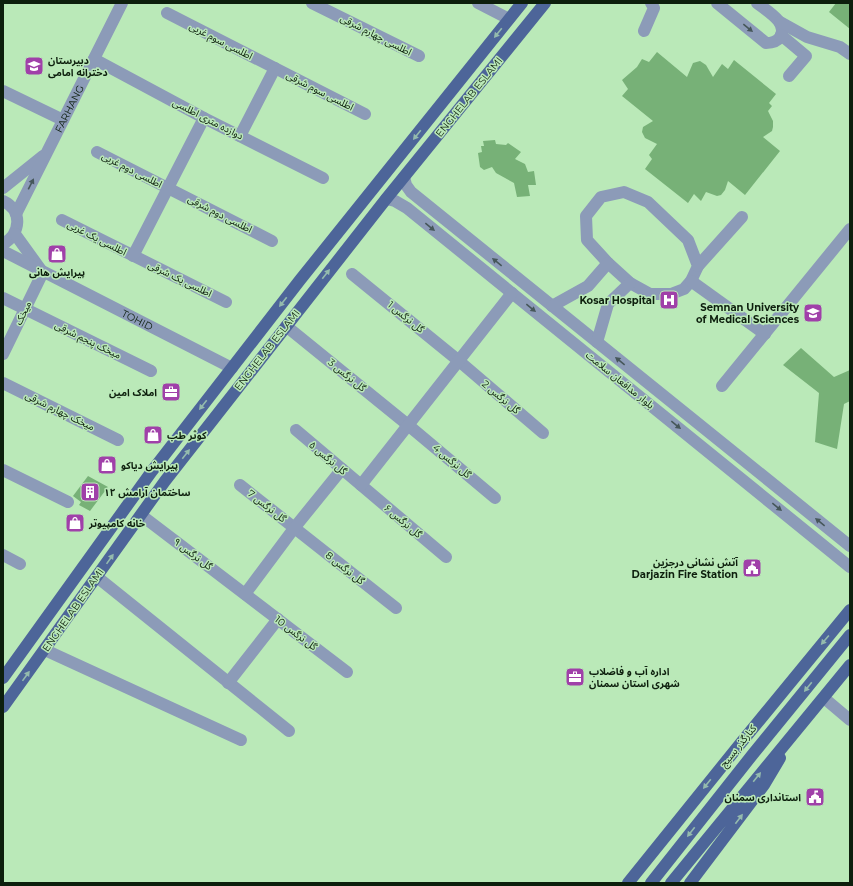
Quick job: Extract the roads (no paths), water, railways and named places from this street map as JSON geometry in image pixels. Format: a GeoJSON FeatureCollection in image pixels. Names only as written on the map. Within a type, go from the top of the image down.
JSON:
{"type":"FeatureCollection","features":[{"type":"Feature","properties":{"kind":"main road","name":"ENGHELAB ESLAMI"},"geometry":{"type":"LineString","coordinates":[[3,678],[152,471],[300,280],[522,3]]}},
{"type":"Feature","properties":{"kind":"main road","name":"ENGHELAB ESLAMI"},"geometry":{"type":"LineString","coordinates":[[3,708],[165,481],[314,289],[545,3]]}},
{"type":"Feature","properties":{"kind":"main road"},"geometry":{"type":"LineString","coordinates":[[452,90],[466,101]]}},
{"type":"Feature","properties":{"kind":"main road"},"geometry":{"type":"LineString","coordinates":[[300,280],[314,289]]}},
{"type":"Feature","properties":{"kind":"main road"},"geometry":{"type":"LineString","coordinates":[[152,471],[165,481]]}},
{"type":"Feature","properties":{"kind":"main road","name":"کنارگذر بسیج"},"geometry":{"type":"LineString","coordinates":[[628,883],[850,610]]}},
{"type":"Feature","properties":{"kind":"main road"},"geometry":{"type":"LineString","coordinates":[[651,883],[850,635]]}},
{"type":"Feature","properties":{"kind":"main road"},"geometry":{"type":"LineString","coordinates":[[671,883],[794,731],[824,698],[850,665]]}},
{"type":"Feature","properties":{"kind":"main road"},"geometry":{"type":"LineString","coordinates":[[690,883],[764,785],[794,731]]}},
{"type":"Feature","properties":{"kind":"street","name":"FARHANG"},"geometry":{"type":"LineString","coordinates":[[16,214],[122,3]]}},
{"type":"Feature","properties":{"kind":"street","name":"اطلسی چهارم شرقی"},"geometry":{"type":"LineString","coordinates":[[312,3],[419,56]]}},
{"type":"Feature","properties":{"kind":"street"},"geometry":{"type":"LineString","coordinates":[[478,3],[509,19]]}},
{"type":"Feature","properties":{"kind":"street"},"geometry":{"type":"LineString","coordinates":[[644,31],[654,8],[652,3]]}},
{"type":"Feature","properties":{"kind":"street"},"geometry":{"type":"LineString","coordinates":[[718,3],[766,43],[775,42],[781,35],[782,31],[780,22]]}},
{"type":"Feature","properties":{"kind":"street"},"geometry":{"type":"LineString","coordinates":[[757,3],[780,22],[807,37],[840,47],[850,54]]}},
{"type":"Feature","properties":{"kind":"street","name":"اطلسی سوم غربی"},"geometry":{"type":"LineString","coordinates":[[167,13],[275,68]]}},
{"type":"Feature","properties":{"kind":"street"},"geometry":{"type":"LineString","coordinates":[[781,35],[806,56],[789,76]]}},
{"type":"Feature","properties":{"kind":"street","name":"دوازده متری اطلسی"},"geometry":{"type":"LineString","coordinates":[[94,59],[204,118],[323,178]]}},
{"type":"Feature","properties":{"kind":"street"},"geometry":{"type":"LineString","coordinates":[[240,136],[275,68]]}},
{"type":"Feature","properties":{"kind":"street","name":"اطلسی سوم شرقی"},"geometry":{"type":"LineString","coordinates":[[275,68],[365,114]]}},
{"type":"Feature","properties":{"kind":"street"},"geometry":{"type":"LineString","coordinates":[[3,91],[63,120]]}},
{"type":"Feature","properties":{"kind":"street"},"geometry":{"type":"LineString","coordinates":[[133,256],[204,118]]}},
{"type":"Feature","properties":{"kind":"street","name":"اطلسی دوم غربی"},"geometry":{"type":"LineString","coordinates":[[97,152],[168,188]]}},
{"type":"Feature","properties":{"kind":"street"},"geometry":{"type":"LineString","coordinates":[[3,188],[46,154]]}},
{"type":"Feature","properties":{"kind":"street","name":"بلوار مدافعان سلامت"},"geometry":{"type":"LineString","coordinates":[[404,177],[406,185],[416,197],[850,546]]}},
{"type":"Feature","properties":{"kind":"street","name":"اطلسی دوم شرقی"},"geometry":{"type":"LineString","coordinates":[[168,188],[272,241]]}},
{"type":"Feature","properties":{"kind":"street"},"geometry":{"type":"LineString","coordinates":[[698,266],[688,240],[648,202],[624,192],[601,197],[586,216],[587,240],[630,283],[650,294],[670,294],[684,289],[691,281],[698,266],[742,217]]}},
{"type":"Feature","properties":{"kind":"street"},"geometry":{"type":"LineString","coordinates":[[407,208],[410,198],[416,197]]}},
{"type":"Feature","properties":{"kind":"street","name":"بلوار مدافعان سلامت"},"geometry":{"type":"LineString","coordinates":[[386,199],[395,201],[407,208],[850,567]]}},
{"type":"Feature","properties":{"kind":"street"},"geometry":{"type":"LineString","coordinates":[[3,201],[12,208],[18,221],[15,234],[10,240],[3,244]]}},
{"type":"Feature","properties":{"kind":"street","name":"اطلسی یک غربی"},"geometry":{"type":"LineString","coordinates":[[62,220],[133,256]]}},
{"type":"Feature","properties":{"kind":"street"},"geometry":{"type":"LineString","coordinates":[[722,386],[765,334],[846,243],[850,229]]}},
{"type":"Feature","properties":{"kind":"street","name":"TOHID"},"geometry":{"type":"LineString","coordinates":[[15,234],[43,272]]}},
{"type":"Feature","properties":{"kind":"street","name":"TOHID"},"geometry":{"type":"LineString","coordinates":[[3,251],[232,368]]}},
{"type":"Feature","properties":{"kind":"street","name":"اطلسی یک شرقی"},"geometry":{"type":"LineString","coordinates":[[133,256],[226,302]]}},
{"type":"Feature","properties":{"kind":"street"},"geometry":{"type":"LineString","coordinates":[[552,306],[588,286],[608,262]]}},
{"type":"Feature","properties":{"kind":"street","name":"میخک"},"geometry":{"type":"LineString","coordinates":[[3,354],[43,272]]}},
{"type":"Feature","properties":{"kind":"street","name":"گل نرگس 1"},"geometry":{"type":"LineString","coordinates":[[352,274],[459,361]]}},
{"type":"Feature","properties":{"kind":"street"},"geometry":{"type":"LineString","coordinates":[[691,281],[765,334]]}},
{"type":"Feature","properties":{"kind":"street"},"geometry":{"type":"LineString","coordinates":[[597,342],[608,304],[630,283]]}},
{"type":"Feature","properties":{"kind":"street"},"geometry":{"type":"LineString","coordinates":[[361,485],[512,292]]}},
{"type":"Feature","properties":{"kind":"street","name":"میخک پنجم شرقی"},"geometry":{"type":"LineString","coordinates":[[3,298],[151,372]]}},
{"type":"Feature","properties":{"kind":"street","name":"گل نرگس 3"},"geometry":{"type":"LineString","coordinates":[[286,326],[408,425]]}},
{"type":"Feature","properties":{"kind":"street","name":"گل نرگس 2"},"geometry":{"type":"LineString","coordinates":[[459,361],[543,433]]}},
{"type":"Feature","properties":{"kind":"street"},"geometry":{"type":"LineString","coordinates":[[628,387],[637,382],[638,376]]}},
{"type":"Feature","properties":{"kind":"street","name":"میخک چهارم شرقی"},"geometry":{"type":"LineString","coordinates":[[3,383],[118,440]]}},
{"type":"Feature","properties":{"kind":"street"},"geometry":{"type":"LineString","coordinates":[[653,406],[653,400],[662,395]]}},
{"type":"Feature","properties":{"kind":"street","name":"گل نرگس 4"},"geometry":{"type":"LineString","coordinates":[[408,425],[495,498]]}},
{"type":"Feature","properties":{"kind":"street","name":"گل نرگس ۵"},"geometry":{"type":"LineString","coordinates":[[296,430],[361,485]]}},
{"type":"Feature","properties":{"kind":"street"},"geometry":{"type":"LineString","coordinates":[[245,594],[295,527],[342,469]]}},
{"type":"Feature","properties":{"kind":"street"},"geometry":{"type":"LineString","coordinates":[[3,470],[68,502]]}},
{"type":"Feature","properties":{"kind":"street","name":"گل نرگس 7"},"geometry":{"type":"LineString","coordinates":[[240,485],[295,527]]}},
{"type":"Feature","properties":{"kind":"street","name":"گل نرگس ۶"},"geometry":{"type":"LineString","coordinates":[[361,485],[446,557]]}},
{"type":"Feature","properties":{"kind":"street","name":"گل نرگس ۹"},"geometry":{"type":"LineString","coordinates":[[141,514],[245,594]]}},
{"type":"Feature","properties":{"kind":"street","name":"گل نرگس 8"},"geometry":{"type":"LineString","coordinates":[[295,527],[396,608]]}},
{"type":"Feature","properties":{"kind":"street"},"geometry":{"type":"LineString","coordinates":[[3,555],[20,564]]}},
{"type":"Feature","properties":{"kind":"street"},"geometry":{"type":"LineString","coordinates":[[97,577],[289,732]]}},
{"type":"Feature","properties":{"kind":"street","name":"گل نرگس 10"},"geometry":{"type":"LineString","coordinates":[[245,594],[347,672]]}},
{"type":"Feature","properties":{"kind":"street"},"geometry":{"type":"LineString","coordinates":[[228,683],[278,619]]}},
{"type":"Feature","properties":{"kind":"street"},"geometry":{"type":"LineString","coordinates":[[45,650],[241,740]]}},
{"type":"Feature","properties":{"kind":"street"},"geometry":{"type":"LineString","coordinates":[[824,698],[850,720]]}},
{"type":"Feature","properties":{"kind":"place","name":"دبیرستان دخترانه امامی"},"geometry":{"type":"Point","coordinates":[34,66]}},
{"type":"Feature","properties":{"kind":"place","name":"پیرایش هانی"},"geometry":{"type":"Point","coordinates":[57,254]}},
{"type":"Feature","properties":{"kind":"place","name":"Kosar Hospital"},"geometry":{"type":"Point","coordinates":[669,300]}},
{"type":"Feature","properties":{"kind":"place","name":"Semnan University of Medical Sciences"},"geometry":{"type":"Point","coordinates":[813,313]}},
{"type":"Feature","properties":{"kind":"place","name":"املاک امین"},"geometry":{"type":"Point","coordinates":[171,392]}},
{"type":"Feature","properties":{"kind":"place","name":"کوثر طب"},"geometry":{"type":"Point","coordinates":[153,435]}},
{"type":"Feature","properties":{"kind":"place","name":"پیرایش دیاکو"},"geometry":{"type":"Point","coordinates":[107,465]}},
{"type":"Feature","properties":{"kind":"place","name":"ساختمان آرامش ۱۲"},"geometry":{"type":"Point","coordinates":[90,492]}},
{"type":"Feature","properties":{"kind":"place","name":"خانه کامپیوتر"},"geometry":{"type":"Point","coordinates":[75,523]}},
{"type":"Feature","properties":{"kind":"place","name":"آتش نشانی درجزین Darjazin Fire Station"},"geometry":{"type":"Point","coordinates":[752,568]}},
{"type":"Feature","properties":{"kind":"place","name":"اداره آب و فاضلاب شهری استان سمنان"},"geometry":{"type":"Point","coordinates":[575,677]}},
{"type":"Feature","properties":{"kind":"place","name":"استانداری سمنان"},"geometry":{"type":"Point","coordinates":[815,797]}}]}
